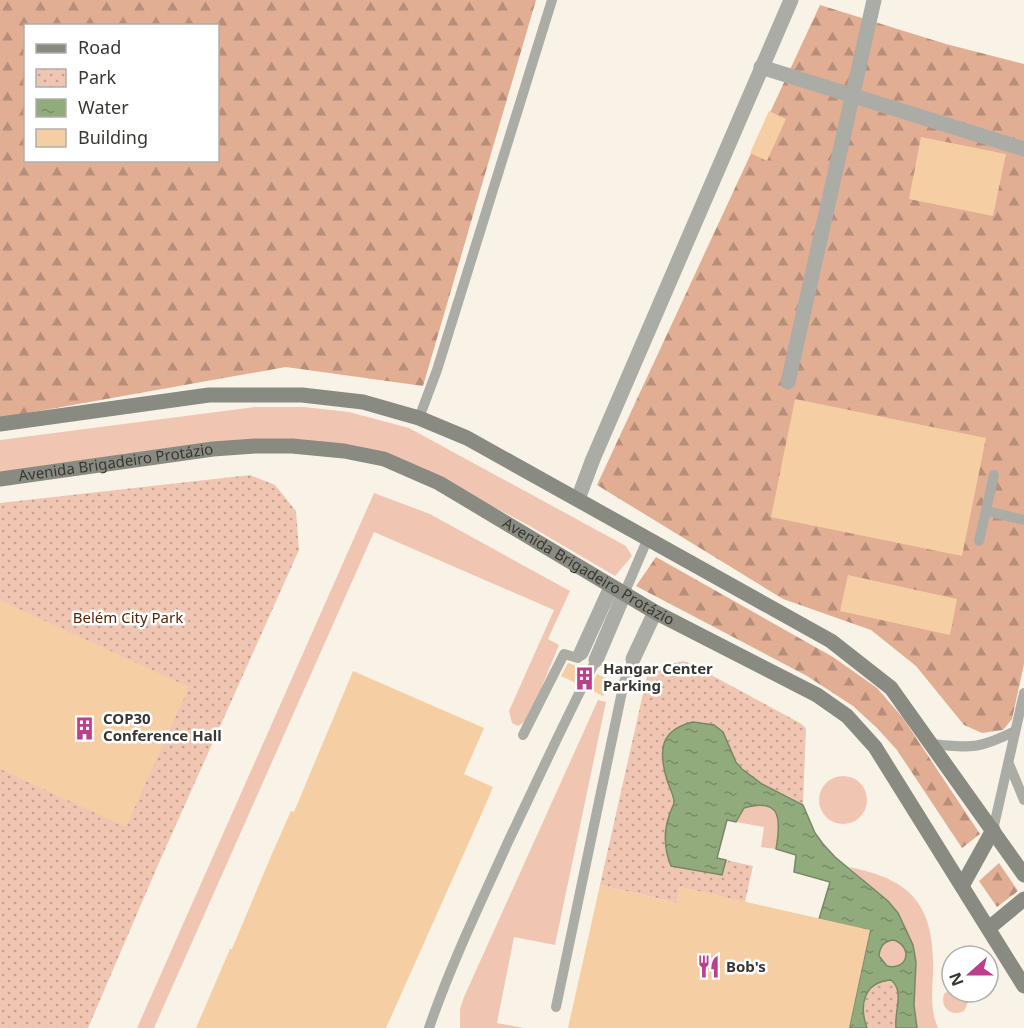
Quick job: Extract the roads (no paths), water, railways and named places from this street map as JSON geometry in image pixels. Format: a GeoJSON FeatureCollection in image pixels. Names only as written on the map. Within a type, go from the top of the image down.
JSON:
{"type":"FeatureCollection","features":[{"type":"Feature","properties":{"kind":"main road"},"geometry":{"type":"LineString","coordinates":[[0,424],[209,395],[302,395],[363,402],[419,418],[467,438],[831,641],[891,688],[1024,875]]}},
{"type":"Feature","properties":{"kind":"main road","name":"Avenida Brigadeiro Protázio"},"geometry":{"type":"LineString","coordinates":[[0,479],[213,449],[292,446],[384,459],[439,483],[618,591],[817,695],[847,716],[875,747],[1024,986]]}},
{"type":"Feature","properties":{"kind":"main road"},"geometry":{"type":"LineString","coordinates":[[962,886],[993,830]]}},
{"type":"Feature","properties":{"kind":"main road"},"geometry":{"type":"LineString","coordinates":[[989,928],[1024,899]]}},
{"type":"Feature","properties":{"kind":"street"},"geometry":{"type":"LineString","coordinates":[[578,499],[593,459],[791,0]]}},
{"type":"Feature","properties":{"kind":"street"},"geometry":{"type":"LineString","coordinates":[[788,382],[874,0]]}},
{"type":"Feature","properties":{"kind":"street"},"geometry":{"type":"LineString","coordinates":[[761,67],[1024,149]]}},
{"type":"Feature","properties":{"kind":"street"},"geometry":{"type":"LineString","coordinates":[[581,653],[618,591]]}},
{"type":"Feature","properties":{"kind":"street"},"geometry":{"type":"LineString","coordinates":[[596,660],[618,591]]}},
{"type":"Feature","properties":{"kind":"street"},"geometry":{"type":"LineString","coordinates":[[633,659],[655,612]]}},
{"type":"Feature","properties":{"kind":"lane"},"geometry":{"type":"LineString","coordinates":[[419,418],[437,370],[552,0]]}},
{"type":"Feature","properties":{"kind":"lane"},"geometry":{"type":"LineString","coordinates":[[980,541],[994,475]]}},
{"type":"Feature","properties":{"kind":"lane"},"geometry":{"type":"LineString","coordinates":[[987,511],[1024,520]]}},
{"type":"Feature","properties":{"kind":"lane"},"geometry":{"type":"LineString","coordinates":[[618,591],[648,538]]}},
{"type":"Feature","properties":{"kind":"lane"},"geometry":{"type":"LineString","coordinates":[[523,735],[564,654],[578,658],[581,653]]}},
{"type":"Feature","properties":{"kind":"lane"},"geometry":{"type":"LineString","coordinates":[[556,1007],[624,682],[633,659]]}},
{"type":"Feature","properties":{"kind":"lane"},"geometry":{"type":"LineString","coordinates":[[429,1028],[446,980],[474,916],[530,794],[596,660]]}},
{"type":"Feature","properties":{"kind":"lane"},"geometry":{"type":"LineString","coordinates":[[993,830],[1024,693]]}},
{"type":"Feature","properties":{"kind":"lane"},"geometry":{"type":"LineString","coordinates":[[933,744],[978,747],[992,743],[1015,731]]}},
{"type":"Feature","properties":{"kind":"lane"},"geometry":{"type":"LineString","coordinates":[[1008,764],[1024,800]]}},
{"type":"Feature","properties":{"kind":"water"},"geometry":{"type":"Polygon","coordinates":[[[693,722],[714,725],[723,732],[736,762],[742,769],[762,784],[803,805],[815,833],[823,844],[835,857],[888,901],[898,913],[913,945],[916,962],[914,1005],[917,1028],[896,1028],[898,996],[891,980],[874,985],[866,996],[863,1011],[867,1028],[849,1028],[870,931],[819,919],[830,882],[794,872],[796,855],[776,849],[778,820],[772,808],[756,805],[744,808],[736,822],[727,820],[717,858],[726,860],[722,875],[671,866],[665,835],[674,800],[664,769],[663,751],[668,736],[682,726],[693,722]],[[894,940],[885,943],[882,947],[879,956],[887,966],[899,965],[906,958],[904,948],[894,940]]]}},
{"type":"Feature","properties":{"kind":"place","name":"Hangar Center Parking"},"geometry":{"type":"Point","coordinates":[585,678]}},
{"type":"Feature","properties":{"kind":"place","name":"COP30 Conference Hall"},"geometry":{"type":"Point","coordinates":[85,728]}},
{"type":"Feature","properties":{"kind":"place","name":"Bob's"},"geometry":{"type":"Point","coordinates":[708,967]}},
{"type":"Feature","properties":{"kind":"park label","name":"Belém City Park"},"geometry":{"type":"Point","coordinates":[128,618]}}]}
